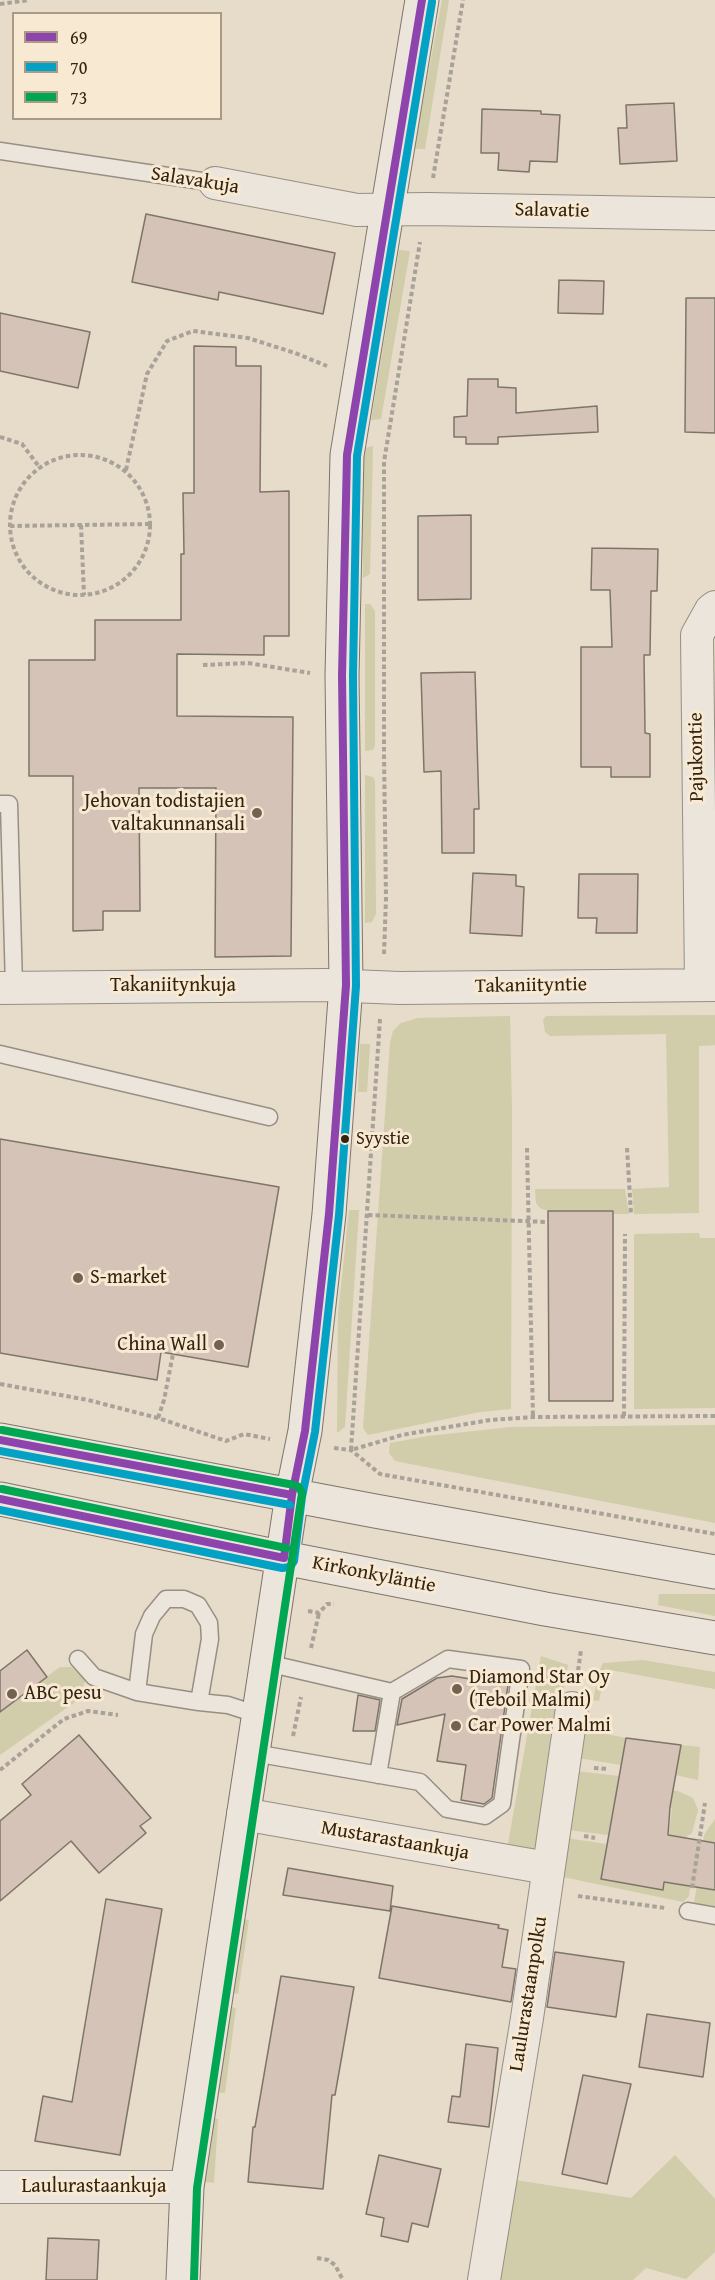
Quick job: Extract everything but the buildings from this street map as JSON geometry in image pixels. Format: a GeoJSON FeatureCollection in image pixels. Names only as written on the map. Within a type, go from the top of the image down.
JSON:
{"type":"FeatureCollection","features":[{"type":"Feature","properties":{"kind":"street"},"geometry":{"type":"LineString","coordinates":[[183,2280],[187,2187],[292,1495],[305,1431],[329,1214],[346,985],[342,676],[347,455],[422,0]]}},
{"type":"Feature","properties":{"kind":"street","name":"Salavakuja"},"geometry":{"type":"LineString","coordinates":[[216,183],[357,210],[389,209]]}},
{"type":"Feature","properties":{"kind":"street","name":"Salavatie"},"geometry":{"type":"LineString","coordinates":[[389,209],[715,214]]}},
{"type":"Feature","properties":{"kind":"street","name":"Pajukontie"},"geometry":{"type":"LineString","coordinates":[[708,985],[697,635],[711,610],[715,608]]}},
{"type":"Feature","properties":{"kind":"street","name":"Takaniityntie"},"geometry":{"type":"LineString","coordinates":[[346,985],[382,988],[708,985]]}},
{"type":"Feature","properties":{"kind":"street","name":"Takaniitynkuja"},"geometry":{"type":"LineString","coordinates":[[7,988],[346,985]]}},
{"type":"Feature","properties":{"kind":"street"},"geometry":{"type":"LineString","coordinates":[[0,1440],[715,1572]]}},
{"type":"Feature","properties":{"kind":"street","name":"Kirkonkyläntie"},"geometry":{"type":"LineString","coordinates":[[0,1499],[545,1609],[715,1638]]}},
{"type":"Feature","properties":{"kind":"street","name":"Laulurastaanpolku"},"geometry":{"type":"LineString","coordinates":[[484,2280],[572,1708]]}},
{"type":"Feature","properties":{"kind":"street","name":"Mustarastaankuja"},"geometry":{"type":"LineString","coordinates":[[243,1814],[546,1879]]}},
{"type":"Feature","properties":{"kind":"street","name":"Laulurastaankuja"},"geometry":{"type":"LineString","coordinates":[[0,2187],[187,2187]]}},
{"type":"Feature","properties":{"kind":"lane","name":"Salavakuja"},"geometry":{"type":"LineString","coordinates":[[0,151],[216,183]]}},
{"type":"Feature","properties":{"kind":"lane"},"geometry":{"type":"LineString","coordinates":[[0,804],[9,804],[7,988]]}},
{"type":"Feature","properties":{"kind":"lane"},"geometry":{"type":"LineString","coordinates":[[0,1054],[269,1117]]}},
{"type":"Feature","properties":{"kind":"lane"},"geometry":{"type":"LineString","coordinates":[[137,1692],[144,1634],[152,1616],[166,1599],[183,1599],[198,1605],[209,1623],[210,1639],[199,1702]]}},
{"type":"Feature","properties":{"kind":"lane"},"geometry":{"type":"LineString","coordinates":[[78,1659],[94,1677],[137,1692],[228,1706],[259,1715]]}},
{"type":"Feature","properties":{"kind":"lane"},"geometry":{"type":"LineString","coordinates":[[254,1753],[420,1782],[447,1809],[485,1816],[502,1804],[521,1669],[448,1659],[392,1692],[267,1663]]}},
{"type":"Feature","properties":{"kind":"lane"},"geometry":{"type":"LineString","coordinates":[[378,1775],[392,1692]]}},
{"type":"Feature","properties":{"kind":"lane"},"geometry":{"type":"LineString","coordinates":[[688,1911],[715,1916]]}},
{"type":"Feature","properties":{"kind":"path"},"geometry":{"type":"LineString","coordinates":[[0,4],[29,0]]}},
{"type":"Feature","properties":{"kind":"path"},"geometry":{"type":"LineString","coordinates":[[351,1450],[368,1215],[386,898],[384,462],[463,0]]}},
{"type":"Feature","properties":{"kind":"path"},"geometry":{"type":"LineString","coordinates":[[126,471],[147,374],[167,341],[193,331],[248,338],[295,353],[336,370]]}},
{"type":"Feature","properties":{"kind":"path"},"geometry":{"type":"LineString","coordinates":[[0,437],[22,444],[40,468]]}},
{"type":"Feature","properties":{"kind":"path"},"geometry":{"type":"LineString","coordinates":[[74,454],[92,455],[110,461],[126,471],[138,484],[147,501],[151,524],[150,537],[145,554],[135,570],[121,583],[105,591],[84,595],[68,594],[51,589],[35,579],[23,566],[14,550],[10,513],[16,495],[26,480],[40,468],[56,458],[74,454]]}},
{"type":"Feature","properties":{"kind":"path"},"geometry":{"type":"LineString","coordinates":[[10,526],[151,524]]}},
{"type":"Feature","properties":{"kind":"path"},"geometry":{"type":"LineString","coordinates":[[81,525],[84,595]]}},
{"type":"Feature","properties":{"kind":"path"},"geometry":{"type":"LineString","coordinates":[[203,665],[248,663],[312,674]]}},
{"type":"Feature","properties":{"kind":"path"},"geometry":{"type":"LineString","coordinates":[[527,1148],[533,1417]]}},
{"type":"Feature","properties":{"kind":"path"},"geometry":{"type":"LineString","coordinates":[[627,1148],[631,1214]]}},
{"type":"Feature","properties":{"kind":"path"},"geometry":{"type":"LineString","coordinates":[[368,1215],[548,1222]]}},
{"type":"Feature","properties":{"kind":"path"},"geometry":{"type":"LineString","coordinates":[[624,1416],[625,1234]]}},
{"type":"Feature","properties":{"kind":"path"},"geometry":{"type":"LineString","coordinates":[[158,1418],[173,1354]]}},
{"type":"Feature","properties":{"kind":"path"},"geometry":{"type":"LineString","coordinates":[[0,1384],[88,1400],[158,1418],[226,1441],[243,1434],[351,1450],[402,1434],[490,1419],[715,1416]]}},
{"type":"Feature","properties":{"kind":"path"},"geometry":{"type":"LineString","coordinates":[[351,1450],[380,1474],[715,1534]]}},
{"type":"Feature","properties":{"kind":"path"},"geometry":{"type":"LineString","coordinates":[[276,1604],[319,1613],[327,1604],[338,1605]]}},
{"type":"Feature","properties":{"kind":"path"},"geometry":{"type":"LineString","coordinates":[[0,1770],[64,1719],[87,1711],[122,1715]]}},
{"type":"Feature","properties":{"kind":"path"},"geometry":{"type":"LineString","coordinates":[[546,1879],[688,1911],[705,1803]]}},
{"type":"Feature","properties":{"kind":"path"},"geometry":{"type":"LineString","coordinates":[[317,2258],[328,2260],[335,2265],[343,2280]]}},
{"type":"Feature","properties":{"kind":"shaded area"},"geometry":{"type":"Polygon","coordinates":[[[442,0],[449,0],[425,149],[414,149],[442,0]]]}},
{"type":"Feature","properties":{"kind":"shaded area"},"geometry":{"type":"Polygon","coordinates":[[[399,250],[410,251],[381,419],[371,420],[399,250]]]}},
{"type":"Feature","properties":{"kind":"shaded area"},"geometry":{"type":"Polygon","coordinates":[[[373,446],[370,574],[363,578],[362,472],[365,448],[373,446]]]}},
{"type":"Feature","properties":{"kind":"shaded area"},"geometry":{"type":"Polygon","coordinates":[[[365,604],[370,604],[375,611],[375,745],[373,750],[365,751],[365,604]]]}},
{"type":"Feature","properties":{"kind":"shaded area"},"geometry":{"type":"Polygon","coordinates":[[[365,775],[373,777],[375,781],[376,914],[372,922],[365,923],[365,775]]]}},
{"type":"Feature","properties":{"kind":"shaded area"},"geometry":{"type":"Polygon","coordinates":[[[715,1015],[715,1045],[699,1046],[699,1213],[634,1214],[632,1189],[669,1187],[666,1034],[550,1036],[545,1032],[543,1020],[546,1016],[715,1015]]]}},
{"type":"Feature","properties":{"kind":"shaded area"},"geometry":{"type":"Polygon","coordinates":[[[510,1016],[511,1409],[480,1412],[368,1435],[363,1428],[390,1043],[393,1031],[401,1023],[418,1018],[510,1016]]]}},
{"type":"Feature","properties":{"kind":"shaded area"},"geometry":{"type":"Polygon","coordinates":[[[360,1044],[370,1044],[367,1092],[358,1092],[360,1044]]]}},
{"type":"Feature","properties":{"kind":"shaded area"},"geometry":{"type":"Polygon","coordinates":[[[535,1189],[625,1189],[629,1214],[613,1214],[612,1211],[548,1211],[540,1208],[536,1203],[535,1189]]]}},
{"type":"Feature","properties":{"kind":"shaded area"},"geometry":{"type":"Polygon","coordinates":[[[349,1210],[359,1210],[345,1427],[337,1433],[338,1314],[349,1210]]]}},
{"type":"Feature","properties":{"kind":"shaded area"},"geometry":{"type":"Polygon","coordinates":[[[699,1233],[700,1238],[715,1238],[715,1408],[634,1409],[634,1234],[699,1233]]]}},
{"type":"Feature","properties":{"kind":"shaded area"},"geometry":{"type":"Polygon","coordinates":[[[715,1425],[715,1523],[395,1461],[389,1453],[390,1443],[428,1436],[511,1427],[715,1425]]]}},
{"type":"Feature","properties":{"kind":"shaded area"},"geometry":{"type":"Polygon","coordinates":[[[659,1594],[715,1594],[715,1616],[658,1605],[659,1594]]]}},
{"type":"Feature","properties":{"kind":"shaded area"},"geometry":{"type":"Polygon","coordinates":[[[541,1656],[568,1665],[535,1849],[508,1844],[541,1656]]]}},
{"type":"Feature","properties":{"kind":"shaded area"},"geometry":{"type":"Polygon","coordinates":[[[643,1660],[715,1672],[715,1689],[605,1669],[599,1701],[593,1700],[603,1663],[643,1660]]]}},
{"type":"Feature","properties":{"kind":"shaded area"},"geometry":{"type":"Polygon","coordinates":[[[60,1667],[71,1667],[86,1680],[75,1702],[0,1755],[0,1712],[60,1667]]]}},
{"type":"Feature","properties":{"kind":"shaded area"},"geometry":{"type":"Polygon","coordinates":[[[581,1729],[626,1738],[621,1765],[578,1758],[581,1729]]]}},
{"type":"Feature","properties":{"kind":"shaded area"},"geometry":{"type":"Polygon","coordinates":[[[681,1745],[700,1747],[698,1780],[666,1773],[668,1759],[678,1760],[681,1745]]]}},
{"type":"Feature","properties":{"kind":"shaded area"},"geometry":{"type":"Polygon","coordinates":[[[576,1771],[619,1776],[608,1835],[568,1830],[576,1771]]]}},
{"type":"Feature","properties":{"kind":"shaded area"},"geometry":{"type":"Polygon","coordinates":[[[664,1790],[678,1791],[693,1798],[698,1810],[692,1833],[665,1850],[656,1834],[669,1835],[672,1808],[661,1806],[664,1790]]]}},
{"type":"Feature","properties":{"kind":"shaded area"},"geometry":{"type":"Polygon","coordinates":[[[715,1819],[715,1908],[694,1904],[704,1835],[715,1819]]]}},
{"type":"Feature","properties":{"kind":"shaded area"},"geometry":{"type":"Polygon","coordinates":[[[566,1838],[606,1844],[602,1879],[663,1890],[667,1866],[697,1843],[689,1896],[683,1902],[563,1877],[566,1838]]]}},
{"type":"Feature","properties":{"kind":"shaded area"},"geometry":{"type":"Polygon","coordinates":[[[241,1919],[249,1920],[238,1994],[229,1992],[241,1919]]]}},
{"type":"Feature","properties":{"kind":"shaded area"},"geometry":{"type":"Polygon","coordinates":[[[227,2006],[236,2008],[225,2093],[214,2092],[227,2006]]]}},
{"type":"Feature","properties":{"kind":"shaded area"},"geometry":{"type":"Polygon","coordinates":[[[209,2117],[218,2119],[214,2183],[205,2182],[209,2117]]]}},
{"type":"Feature","properties":{"kind":"shaded area"},"geometry":{"type":"Polygon","coordinates":[[[675,2155],[715,2199],[715,2252],[686,2279],[646,2268],[633,2280],[469,2280],[507,2236],[515,2180],[631,2198],[675,2155]]]}},
{"type":"Feature","properties":{"kind":"transit line","name":"69"},"geometry":{"type":"LineString","coordinates":[[0,1499],[284,1558],[292,1495],[305,1431],[329,1214],[346,985],[342,676],[347,455],[422,0]]}},
{"type":"Feature","properties":{"kind":"transit line","name":"70"},"geometry":{"type":"LineString","coordinates":[[0,1510],[282,1568],[290,1567],[294,1561],[302,1497],[315,1432],[339,1215],[356,986],[353,676],[357,456],[432,2]]}},
{"type":"Feature","properties":{"kind":"transit line","name":"73"},"geometry":{"type":"LineString","coordinates":[[2,1430],[294,1485],[299,1487],[302,1493],[197,2188],[194,2280]]}},
{"type":"Feature","properties":{"kind":"transit line","name":"69"},"geometry":{"type":"LineString","coordinates":[[0,1440],[292,1495]]}},
{"type":"Feature","properties":{"kind":"transit line","name":"70"},"geometry":{"type":"LineString","coordinates":[[0,1451],[290,1505]]}},
{"type":"Feature","properties":{"kind":"transit line","name":"73"},"geometry":{"type":"LineString","coordinates":[[2,1489],[286,1548]]}},
{"type":"Feature","properties":{"kind":"place","name":"Jehovan todistajien valtakunnansali"},"geometry":{"type":"Point","coordinates":[257,813]}},
{"type":"Feature","properties":{"kind":"place","name":"Syystie"},"geometry":{"type":"Point","coordinates":[345,1139]}},
{"type":"Feature","properties":{"kind":"place","name":"S-market"},"geometry":{"type":"Point","coordinates":[78,1278]}},
{"type":"Feature","properties":{"kind":"place","name":"China Wall"},"geometry":{"type":"Point","coordinates":[219,1345]}},
{"type":"Feature","properties":{"kind":"place","name":"Diamond Star Oy (Teboil Malmi)"},"geometry":{"type":"Point","coordinates":[457,1689]}},
{"type":"Feature","properties":{"kind":"place","name":"ABC pesu"},"geometry":{"type":"Point","coordinates":[12,1694]}},
{"type":"Feature","properties":{"kind":"place","name":"Car Power Malmi"},"geometry":{"type":"Point","coordinates":[456,1726]}}]}
